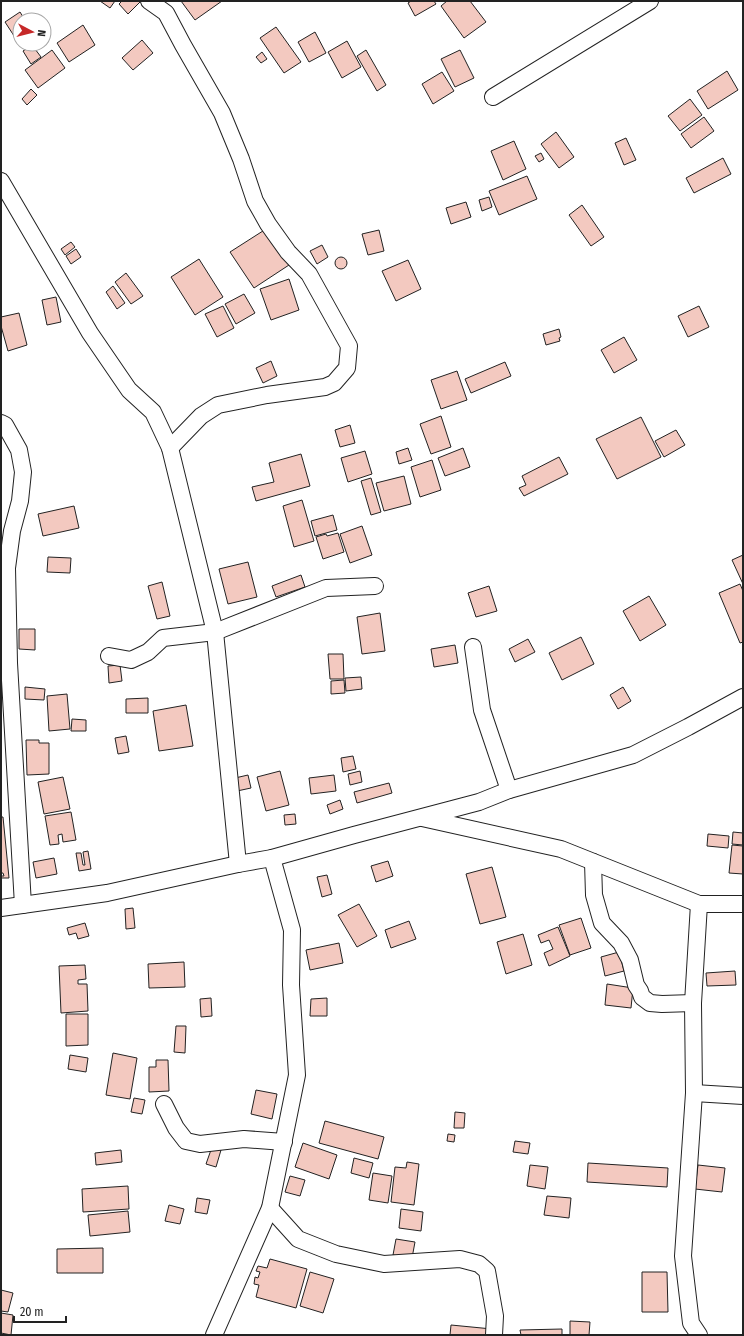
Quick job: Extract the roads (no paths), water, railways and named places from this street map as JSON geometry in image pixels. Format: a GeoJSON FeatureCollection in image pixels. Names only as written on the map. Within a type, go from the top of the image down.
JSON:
{"type":"FeatureCollection","features":[{"type":"Feature","properties":{"kind":"street"},"geometry":{"type":"LineString","coordinates":[[149,1],[166,13],[222,113],[241,159],[255,201],[268,224],[288,252],[309,274],[349,346],[347,368],[334,383],[325,387],[267,395],[218,405],[200,416],[170,448]]}},
{"type":"Feature","properties":{"kind":"street"},"geometry":{"type":"LineString","coordinates":[[493,97],[650,1]]}},
{"type":"Feature","properties":{"kind":"street"},"geometry":{"type":"LineString","coordinates":[[1,181],[90,333],[129,390],[153,412],[170,448],[215,632],[238,864]]}},
{"type":"Feature","properties":{"kind":"street"},"geometry":{"type":"LineString","coordinates":[[1,423],[5,425],[19,450],[22,472],[20,501],[12,531],[7,568],[5,638],[9,663],[23,905]]}},
{"type":"Feature","properties":{"kind":"street"},"geometry":{"type":"LineString","coordinates":[[109,656],[131,660],[148,652],[163,638],[215,632],[326,588],[375,586]]}},
{"type":"Feature","properties":{"kind":"street"},"geometry":{"type":"LineString","coordinates":[[473,648],[482,710],[509,790]]}},
{"type":"Feature","properties":{"kind":"street"},"geometry":{"type":"LineString","coordinates":[[1,908],[107,893],[272,858],[479,802],[509,790],[633,755],[743,697]]}},
{"type":"Feature","properties":{"kind":"street"},"geometry":{"type":"LineString","coordinates":[[420,817],[561,849],[699,904],[743,904]]}},
{"type":"Feature","properties":{"kind":"street"},"geometry":{"type":"LineString","coordinates":[[214,1335],[270,1208],[296,1075],[291,985],[292,930],[272,858]]}},
{"type":"Feature","properties":{"kind":"street"},"geometry":{"type":"LineString","coordinates":[[593,862],[594,895],[602,923],[621,943],[630,960],[636,985],[642,996],[650,1002],[662,1004],[693,1002]]}},
{"type":"Feature","properties":{"kind":"street"},"geometry":{"type":"LineString","coordinates":[[699,904],[693,1002],[694,1093],[683,1256],[691,1323],[699,1335]]}},
{"type":"Feature","properties":{"kind":"street"},"geometry":{"type":"LineString","coordinates":[[694,1093],[743,1096]]}},
{"type":"Feature","properties":{"kind":"street"},"geometry":{"type":"LineString","coordinates":[[164,1104],[176,1128],[186,1141],[200,1144],[244,1139],[284,1142]]}},
{"type":"Feature","properties":{"kind":"street"},"geometry":{"type":"LineString","coordinates":[[270,1208],[298,1239],[336,1254],[384,1264],[460,1259],[479,1264],[487,1271],[495,1316],[494,1335]]}}]}
